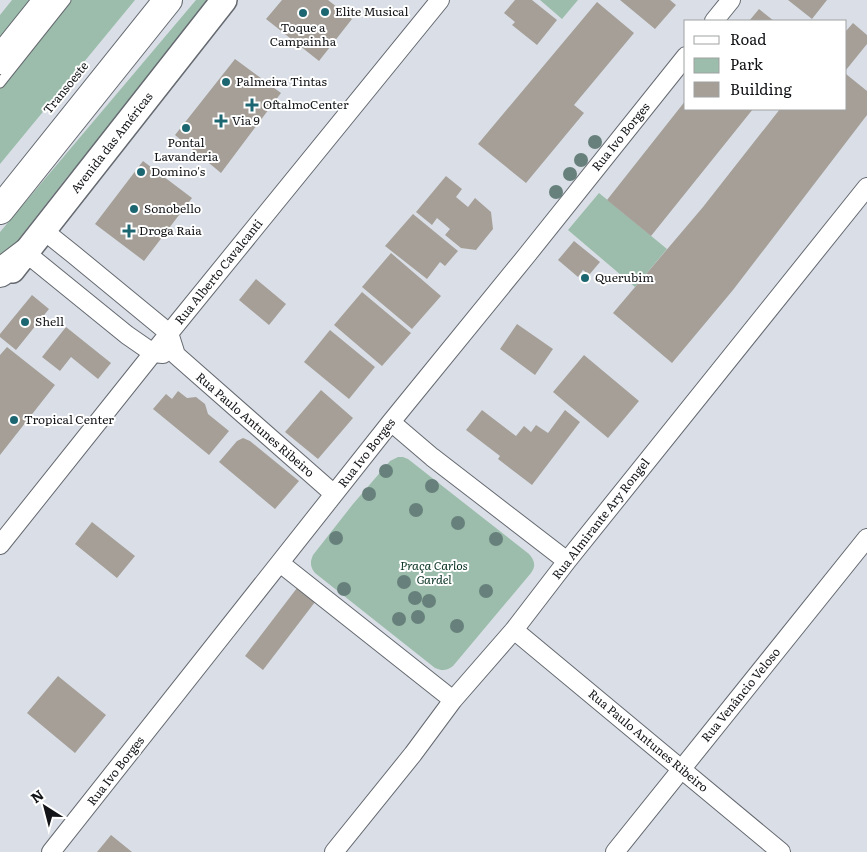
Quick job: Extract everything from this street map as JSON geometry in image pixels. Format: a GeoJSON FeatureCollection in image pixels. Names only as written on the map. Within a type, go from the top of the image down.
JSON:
{"type":"FeatureCollection","features":[{"type":"Feature","properties":{"kind":"highway"},"geometry":{"type":"LineString","coordinates":[[0,60],[48,0]]}},
{"type":"Feature","properties":{"kind":"highway"},"geometry":{"type":"LineString","coordinates":[[0,210],[168,0]]}},
{"type":"Feature","properties":{"kind":"highway"},"geometry":{"type":"LineString","coordinates":[[146,29],[163,19],[186,0]]}},
{"type":"Feature","properties":{"kind":"highway"},"geometry":{"type":"LineString","coordinates":[[0,273],[26,253]]}},
{"type":"Feature","properties":{"kind":"main road","name":"Avenida das Américas"},"geometry":{"type":"LineString","coordinates":[[0,286],[224,0]]}},
{"type":"Feature","properties":{"kind":"street","name":"Rua Alberto Cavalcanti"},"geometry":{"type":"LineString","coordinates":[[0,545],[169,333],[440,0]]}},
{"type":"Feature","properties":{"kind":"street"},"geometry":{"type":"LineString","coordinates":[[715,20],[731,0]]}},
{"type":"Feature","properties":{"kind":"street","name":"Rua Ivo Borges"},"geometry":{"type":"LineString","coordinates":[[51,852],[391,422],[684,59]]}},
{"type":"Feature","properties":{"kind":"street","name":"Rua Almirante Ary Rongel"},"geometry":{"type":"LineString","coordinates":[[334,852],[413,754],[453,700],[514,630],[567,561],[867,187]]}},
{"type":"Feature","properties":{"kind":"street"},"geometry":{"type":"LineString","coordinates":[[26,253],[127,335],[153,353],[176,355],[169,333],[43,230]]}},
{"type":"Feature","properties":{"kind":"street","name":"Rua Paulo Antunes Ribeiro"},"geometry":{"type":"LineString","coordinates":[[176,355],[334,494]]}},
{"type":"Feature","properties":{"kind":"street"},"geometry":{"type":"LineString","coordinates":[[391,422],[432,457],[567,561]]}},
{"type":"Feature","properties":{"kind":"street","name":"Rua Venâncio Veloso"},"geometry":{"type":"LineString","coordinates":[[615,852],[867,538]]}},
{"type":"Feature","properties":{"kind":"street"},"geometry":{"type":"LineString","coordinates":[[280,563],[453,700]]}},
{"type":"Feature","properties":{"kind":"street","name":"Rua Paulo Antunes Ribeiro"},"geometry":{"type":"LineString","coordinates":[[514,630],[781,852]]}},
{"type":"Feature","properties":{"kind":"lane"},"geometry":{"type":"LineString","coordinates":[[0,83],[66,0]]}},
{"type":"Feature","properties":{"kind":"green space"},"geometry":{"type":"Polygon","coordinates":[[[12,0],[33,0],[0,42],[0,15],[12,0]]]}},
{"type":"Feature","properties":{"kind":"green space"},"geometry":{"type":"Polygon","coordinates":[[[70,0],[135,0],[0,164],[0,88],[70,0]]]}},
{"type":"Feature","properties":{"kind":"green space"},"geometry":{"type":"Polygon","coordinates":[[[196,0],[213,0],[104,135],[68,176],[0,263],[0,232],[196,0]]]}},
{"type":"Feature","properties":{"kind":"green space"},"geometry":{"type":"Polygon","coordinates":[[[540,0],[578,0],[562,19],[540,0]]]}},
{"type":"Feature","properties":{"kind":"green space"},"geometry":{"type":"Polygon","coordinates":[[[599,193],[667,249],[635,287],[568,230],[599,193]]]}},
{"type":"Feature","properties":{"kind":"green space","name":"Praça Carlos Gardel"},"geometry":{"type":"Polygon","coordinates":[[[398,457],[408,459],[533,559],[534,568],[531,573],[453,666],[447,670],[435,668],[315,573],[311,567],[313,555],[353,504],[390,461],[398,457]]]}},
{"type":"Feature","properties":{"kind":"building"},"geometry":{"type":"Polygon","coordinates":[[[282,0],[328,0],[352,19],[319,61],[266,19],[282,0]]]}},
{"type":"Feature","properties":{"kind":"building"},"geometry":{"type":"Polygon","coordinates":[[[515,0],[532,0],[557,20],[537,45],[512,25],[515,22],[504,13],[515,0]]]}},
{"type":"Feature","properties":{"kind":"building"},"geometry":{"type":"Polygon","coordinates":[[[620,0],[670,0],[676,5],[655,29],[620,0]]]}},
{"type":"Feature","properties":{"kind":"building"},"geometry":{"type":"Polygon","coordinates":[[[788,0],[827,0],[812,19],[788,0]]]}},
{"type":"Feature","properties":{"kind":"building"},"geometry":{"type":"Polygon","coordinates":[[[597,2],[634,33],[574,105],[584,113],[526,183],[478,144],[597,2]]]}},
{"type":"Feature","properties":{"kind":"building"},"geometry":{"type":"Polygon","coordinates":[[[759,9],[773,20],[750,20],[759,9]]]}},
{"type":"Feature","properties":{"kind":"building"},"geometry":{"type":"Polygon","coordinates":[[[853,23],[867,35],[867,44],[847,69],[847,30],[853,23]]]}},
{"type":"Feature","properties":{"kind":"building"},"geometry":{"type":"Polygon","coordinates":[[[235,59],[281,93],[221,173],[175,135],[235,59]]]}},
{"type":"Feature","properties":{"kind":"building"},"geometry":{"type":"Polygon","coordinates":[[[847,75],[867,91],[867,115],[733,290],[672,363],[613,313],[703,207],[779,110],[847,110],[847,75]]]}},
{"type":"Feature","properties":{"kind":"building"},"geometry":{"type":"Polygon","coordinates":[[[684,103],[684,110],[752,110],[651,236],[607,200],[684,103]]]}},
{"type":"Feature","properties":{"kind":"building"},"geometry":{"type":"Polygon","coordinates":[[[143,161],[192,198],[144,261],[95,224],[143,161]]]}},
{"type":"Feature","properties":{"kind":"building"},"geometry":{"type":"Polygon","coordinates":[[[446,176],[462,189],[456,197],[468,207],[475,198],[491,212],[493,229],[476,250],[461,248],[445,235],[450,229],[437,218],[432,225],[416,212],[446,176]]]}},
{"type":"Feature","properties":{"kind":"building"},"geometry":{"type":"Polygon","coordinates":[[[413,214],[458,251],[445,266],[440,262],[427,279],[385,246],[413,214]]]}},
{"type":"Feature","properties":{"kind":"building"},"geometry":{"type":"Polygon","coordinates":[[[574,241],[600,262],[589,275],[583,270],[578,277],[558,260],[574,241]]]}},
{"type":"Feature","properties":{"kind":"building"},"geometry":{"type":"Polygon","coordinates":[[[391,253],[441,296],[412,329],[362,287],[391,253]]]}},
{"type":"Feature","properties":{"kind":"building"},"geometry":{"type":"Polygon","coordinates":[[[256,279],[286,304],[269,325],[239,300],[256,279]]]}},
{"type":"Feature","properties":{"kind":"building"},"geometry":{"type":"Polygon","coordinates":[[[362,292],[411,333],[382,366],[334,325],[362,292]]]}},
{"type":"Feature","properties":{"kind":"building","name":"Shell"},"geometry":{"type":"Polygon","coordinates":[[[32,295],[49,309],[16,350],[0,337],[0,334],[32,295]]]}},
{"type":"Feature","properties":{"kind":"building"},"geometry":{"type":"Polygon","coordinates":[[[517,324],[553,349],[535,375],[500,349],[517,324]]]}},
{"type":"Feature","properties":{"kind":"building"},"geometry":{"type":"Polygon","coordinates":[[[66,327],[111,363],[98,379],[71,357],[60,371],[42,357],[66,327]]]}},
{"type":"Feature","properties":{"kind":"building"},"geometry":{"type":"Polygon","coordinates":[[[330,330],[375,367],[349,399],[304,362],[330,330]]]}},
{"type":"Feature","properties":{"kind":"building","name":"Tropical Center"},"geometry":{"type":"Polygon","coordinates":[[[7,347],[55,385],[0,455],[0,355],[7,347]]]}},
{"type":"Feature","properties":{"kind":"building"},"geometry":{"type":"Polygon","coordinates":[[[584,355],[639,401],[608,438],[553,392],[584,355]]]}},
{"type":"Feature","properties":{"kind":"building"},"geometry":{"type":"Polygon","coordinates":[[[321,390],[353,418],[318,459],[285,432],[321,390]]]}},
{"type":"Feature","properties":{"kind":"building"},"geometry":{"type":"Polygon","coordinates":[[[178,391],[187,398],[196,397],[205,404],[208,414],[229,431],[209,455],[153,409],[166,394],[172,399],[178,391]]]}},
{"type":"Feature","properties":{"kind":"building"},"geometry":{"type":"Polygon","coordinates":[[[482,410],[516,436],[524,426],[531,432],[536,425],[548,433],[565,410],[580,422],[532,485],[498,459],[500,456],[466,430],[482,410]]]}},
{"type":"Feature","properties":{"kind":"building"},"geometry":{"type":"Polygon","coordinates":[[[243,438],[250,441],[299,481],[275,509],[219,462],[237,441],[243,438]]]}},
{"type":"Feature","properties":{"kind":"building"},"geometry":{"type":"Polygon","coordinates":[[[92,522],[135,556],[117,578],[75,544],[92,522]]]}},
{"type":"Feature","properties":{"kind":"building"},"geometry":{"type":"Polygon","coordinates":[[[297,588],[315,602],[263,670],[245,656],[297,588]]]}},
{"type":"Feature","properties":{"kind":"building"},"geometry":{"type":"Polygon","coordinates":[[[58,676],[106,715],[75,753],[27,713],[58,676]]]}},
{"type":"Feature","properties":{"kind":"building"},"geometry":{"type":"Polygon","coordinates":[[[111,835],[132,852],[97,852],[111,835]]]}},
{"type":"Feature","properties":{"kind":"place","name":"Elite Musical"},"geometry":{"type":"Point","coordinates":[325,12]}},
{"type":"Feature","properties":{"kind":"place","name":"Toque a Campainha"},"geometry":{"type":"Point","coordinates":[303,13]}},
{"type":"Feature","properties":{"kind":"place","name":"Palmeira Tintas"},"geometry":{"type":"Point","coordinates":[226,82]}},
{"type":"Feature","properties":{"kind":"place","name":"OftalmoCenter"},"geometry":{"type":"Point","coordinates":[252,105]}},
{"type":"Feature","properties":{"kind":"place","name":"Via 9"},"geometry":{"type":"Point","coordinates":[221,121]}},
{"type":"Feature","properties":{"kind":"place","name":"Pontal Lavanderia"},"geometry":{"type":"Point","coordinates":[186,128]}},
{"type":"Feature","properties":{"kind":"place","name":"Domino's"},"geometry":{"type":"Point","coordinates":[141,172]}},
{"type":"Feature","properties":{"kind":"place","name":"Sonobello"},"geometry":{"type":"Point","coordinates":[134,209]}},
{"type":"Feature","properties":{"kind":"place","name":"Droga Raia"},"geometry":{"type":"Point","coordinates":[129,231]}},
{"type":"Feature","properties":{"kind":"place","name":"Querubim"},"geometry":{"type":"Point","coordinates":[585,278]}},
{"type":"Feature","properties":{"kind":"place","name":"Shell"},"geometry":{"type":"Point","coordinates":[25,322]}},
{"type":"Feature","properties":{"kind":"place","name":"Tropical Center"},"geometry":{"type":"Point","coordinates":[14,420]}}]}
